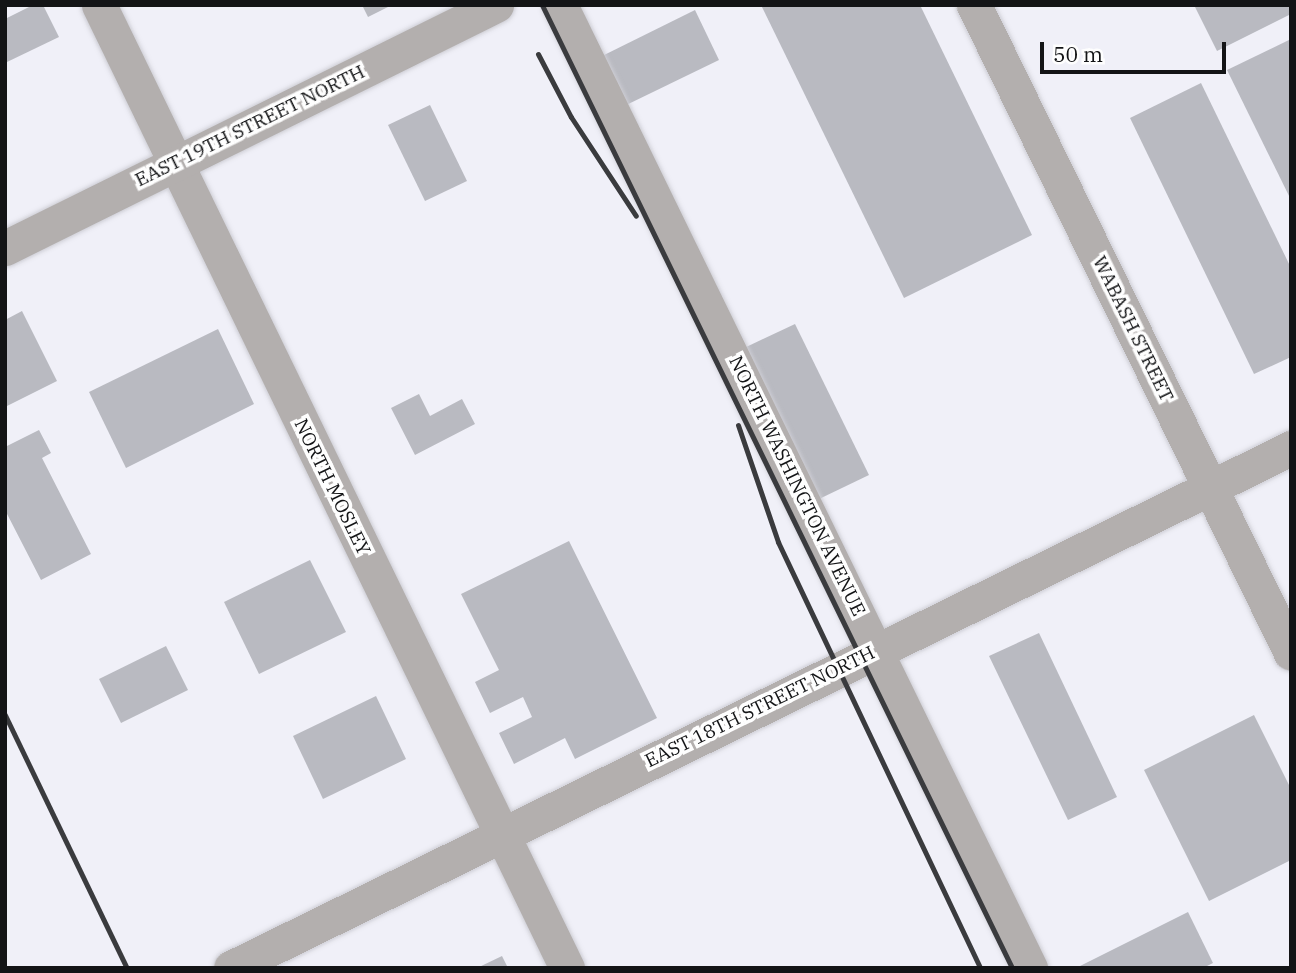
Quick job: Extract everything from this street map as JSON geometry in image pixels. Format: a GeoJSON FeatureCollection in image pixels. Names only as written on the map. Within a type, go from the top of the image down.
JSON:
{"type":"FeatureCollection","features":[{"type":"Feature","properties":{"kind":"street","name":"NORTH MOSLEY"},"geometry":{"type":"LineString","coordinates":[[99,5],[499,835],[567,968]]}},
{"type":"Feature","properties":{"kind":"street","name":"EAST 19TH STREET NORTH"},"geometry":{"type":"LineString","coordinates":[[5,248],[496,5]]}},
{"type":"Feature","properties":{"kind":"street","name":"NORTH WASHINGTON AVENUE"},"geometry":{"type":"LineString","coordinates":[[559,5],[878,650],[1030,968]]}},
{"type":"Feature","properties":{"kind":"street","name":"WABASH STREET"},"geometry":{"type":"LineString","coordinates":[[974,5],[1291,653]]}},
{"type":"Feature","properties":{"kind":"street","name":"EAST 18TH STREET NORTH"},"geometry":{"type":"LineString","coordinates":[[231,968],[1291,448]]}},
{"type":"Feature","properties":{"kind":"building"},"geometry":{"type":"Polygon","coordinates":[[[33,5],[43,5],[59,37],[7,62],[5,19],[33,5]]]}},
{"type":"Feature","properties":{"kind":"building"},"geometry":{"type":"Polygon","coordinates":[[[362,5],[392,5],[368,17],[362,5]]]}},
{"type":"Feature","properties":{"kind":"building"},"geometry":{"type":"Polygon","coordinates":[[[761,5],[920,5],[1032,235],[904,298],[761,5]]]}},
{"type":"Feature","properties":{"kind":"building"},"geometry":{"type":"Polygon","coordinates":[[[1194,5],[1291,5],[1291,14],[1217,51],[1194,5]]]}},
{"type":"Feature","properties":{"kind":"building"},"geometry":{"type":"Polygon","coordinates":[[[695,10],[719,60],[618,109],[594,60],[695,10]]]}},
{"type":"Feature","properties":{"kind":"building"},"geometry":{"type":"Polygon","coordinates":[[[1291,39],[1291,200],[1227,70],[1291,39]]]}},
{"type":"Feature","properties":{"kind":"building"},"geometry":{"type":"Polygon","coordinates":[[[1201,83],[1291,268],[1291,357],[1254,374],[1130,118],[1201,83]]]}},
{"type":"Feature","properties":{"kind":"building"},"geometry":{"type":"Polygon","coordinates":[[[430,105],[467,181],[425,201],[388,125],[430,105]]]}},
{"type":"Feature","properties":{"kind":"building"},"geometry":{"type":"Polygon","coordinates":[[[22,311],[57,381],[5,407],[5,320],[22,311]]]}},
{"type":"Feature","properties":{"kind":"building"},"geometry":{"type":"Polygon","coordinates":[[[795,324],[869,475],[817,500],[742,349],[795,324]]]}},
{"type":"Feature","properties":{"kind":"building"},"geometry":{"type":"Polygon","coordinates":[[[218,329],[254,404],[126,468],[89,392],[218,329]]]}},
{"type":"Feature","properties":{"kind":"building"},"geometry":{"type":"Polygon","coordinates":[[[419,394],[430,416],[462,399],[475,424],[415,455],[391,408],[419,394]]]}},
{"type":"Feature","properties":{"kind":"building"},"geometry":{"type":"Polygon","coordinates":[[[39,430],[51,453],[42,458],[91,554],[41,580],[5,510],[5,447],[39,430]]]}},
{"type":"Feature","properties":{"kind":"building"},"geometry":{"type":"Polygon","coordinates":[[[569,541],[657,718],[575,759],[565,738],[514,764],[499,733],[532,717],[523,697],[490,713],[475,682],[499,670],[461,594],[569,541]]]}},
{"type":"Feature","properties":{"kind":"building"},"geometry":{"type":"Polygon","coordinates":[[[310,560],[346,632],[259,674],[224,602],[310,560]]]}},
{"type":"Feature","properties":{"kind":"building"},"geometry":{"type":"Polygon","coordinates":[[[1039,633],[1117,797],[1068,820],[989,656],[1039,633]]]}},
{"type":"Feature","properties":{"kind":"building"},"geometry":{"type":"Polygon","coordinates":[[[166,646],[188,690],[121,723],[99,679],[166,646]]]}},
{"type":"Feature","properties":{"kind":"building"},"geometry":{"type":"Polygon","coordinates":[[[376,696],[406,759],[323,799],[293,736],[376,696]]]}},
{"type":"Feature","properties":{"kind":"building"},"geometry":{"type":"Polygon","coordinates":[[[1254,715],[1291,789],[1291,860],[1209,901],[1144,770],[1254,715]]]}},
{"type":"Feature","properties":{"kind":"building"},"geometry":{"type":"Polygon","coordinates":[[[1188,912],[1213,963],[1203,968],[1076,968],[1188,912]]]}},
{"type":"Feature","properties":{"kind":"building"},"geometry":{"type":"Polygon","coordinates":[[[502,956],[508,968],[477,968],[502,956]]]}},
{"type":"Feature","properties":{"kind":"railway"},"geometry":{"type":"LineString","coordinates":[[542,5],[1012,968]]}},
{"type":"Feature","properties":{"kind":"railway"},"geometry":{"type":"LineString","coordinates":[[538,54],[571,117],[636,216]]}},
{"type":"Feature","properties":{"kind":"railway"},"geometry":{"type":"LineString","coordinates":[[738,425],[778,542],[980,968]]}},
{"type":"Feature","properties":{"kind":"railway"},"geometry":{"type":"LineString","coordinates":[[5,715],[127,968]]}}]}
